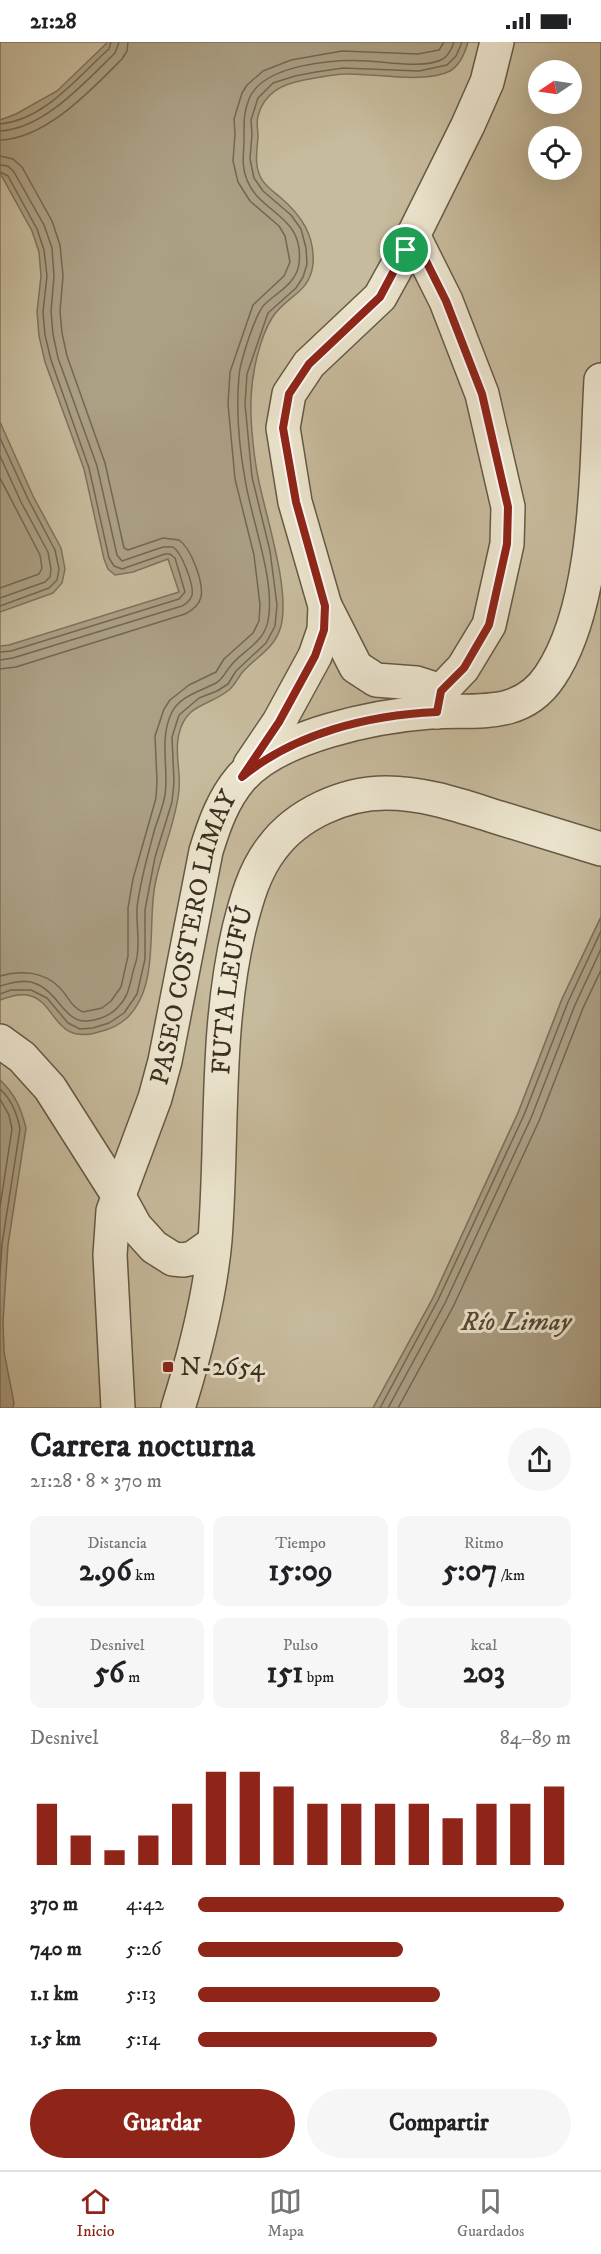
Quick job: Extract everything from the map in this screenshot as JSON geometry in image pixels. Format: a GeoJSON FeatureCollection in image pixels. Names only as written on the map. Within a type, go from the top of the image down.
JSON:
{"type":"FeatureCollection","features":[{"type":"Feature","properties":{"kind":"street"},"geometry":{"type":"LineString","coordinates":[[413,235],[446,301],[482,394],[508,507],[507,544],[489,625],[464,668],[439,701],[416,683],[376,680],[356,667],[325,606],[296,502],[283,428],[289,394],[309,364],[380,297],[468,125],[487,82],[497,42]]}},
{"type":"Feature","properties":{"kind":"street","name":"PASEO COSTERO LIMAY"},"geometry":{"type":"LineString","coordinates":[[118,1408],[110,1233],[112,1211],[155,1098],[165,1061],[206,851],[215,823],[227,798],[242,777],[260,762],[308,737],[439,701],[482,711],[504,709],[522,703],[537,692],[559,660],[572,627],[586,576],[593,512],[601,380]]}},
{"type":"Feature","properties":{"kind":"street"},"geometry":{"type":"LineString","coordinates":[[242,777],[279,722],[315,656],[324,630],[325,606]]}},
{"type":"Feature","properties":{"kind":"street","name":"FUTA LEUFÚ"},"geometry":{"type":"LineString","coordinates":[[184,1403],[203,1315],[214,1244],[219,1175],[222,1040],[226,995],[244,907],[257,872],[272,847],[288,830],[309,814],[357,796],[383,793],[433,798],[601,849]]}},
{"type":"Feature","properties":{"kind":"street"},"geometry":{"type":"LineString","coordinates":[[0,1041],[22,1057],[50,1088],[144,1238],[163,1254],[183,1260],[193,1258],[214,1244]]}},
{"type":"Feature","properties":{"kind":"shaded area"},"geometry":{"type":"Polygon","coordinates":[[[0,42],[601,42],[601,917],[562,999],[518,1113],[433,1298],[373,1408],[0,1408],[0,42]]]}},
{"type":"Feature","properties":{"kind":"water"},"geometry":{"type":"Polygon","coordinates":[[[108,42],[468,42],[457,65],[440,75],[413,77],[330,75],[281,87],[269,96],[261,108],[257,121],[257,168],[265,184],[300,218],[309,235],[313,254],[311,274],[307,282],[283,304],[267,326],[257,357],[251,398],[255,463],[280,575],[283,611],[281,626],[274,641],[246,668],[231,688],[221,696],[192,711],[182,724],[177,748],[179,783],[177,802],[155,885],[150,955],[144,989],[137,1005],[127,1018],[109,1029],[86,1035],[64,1028],[37,999],[24,995],[0,1000],[0,646],[179,592],[168,559],[133,572],[115,575],[108,569],[104,559],[84,469],[45,362],[39,336],[37,312],[41,276],[39,252],[32,231],[0,173],[0,120],[16,114],[57,91],[108,42]]]}},
{"type":"Feature","properties":{"kind":"water"},"geometry":{"type":"Polygon","coordinates":[[[0,422],[33,496],[61,548],[65,569],[62,583],[53,593],[0,612],[0,422]]]}},
{"type":"Feature","properties":{"kind":"water","name":"Río Limay"},"geometry":{"type":"Polygon","coordinates":[[[601,917],[601,1408],[373,1408],[433,1298],[518,1113],[562,999],[601,917]]]}},
{"type":"Feature","properties":{"kind":"water"},"geometry":{"type":"Polygon","coordinates":[[[0,1080],[17,1102],[26,1128],[8,1245],[3,1321],[4,1352],[13,1408],[0,1408],[0,1080]]]}},
{"type":"Feature","properties":{"kind":"place","name":"N-2654"},"geometry":{"type":"Point","coordinates":[168,1367]}},
{"type":"Feature","properties":{"kind":"route"},"geometry":{"type":"LineString","coordinates":[[413,235],[446,301],[482,394],[508,507],[507,544],[489,625],[464,668],[441,691],[437,712],[368,721],[308,737],[260,762],[242,777],[279,722],[315,656],[324,630],[325,606],[296,502],[283,428],[289,394],[309,364],[380,297],[406,250],[413,235]]}}]}
